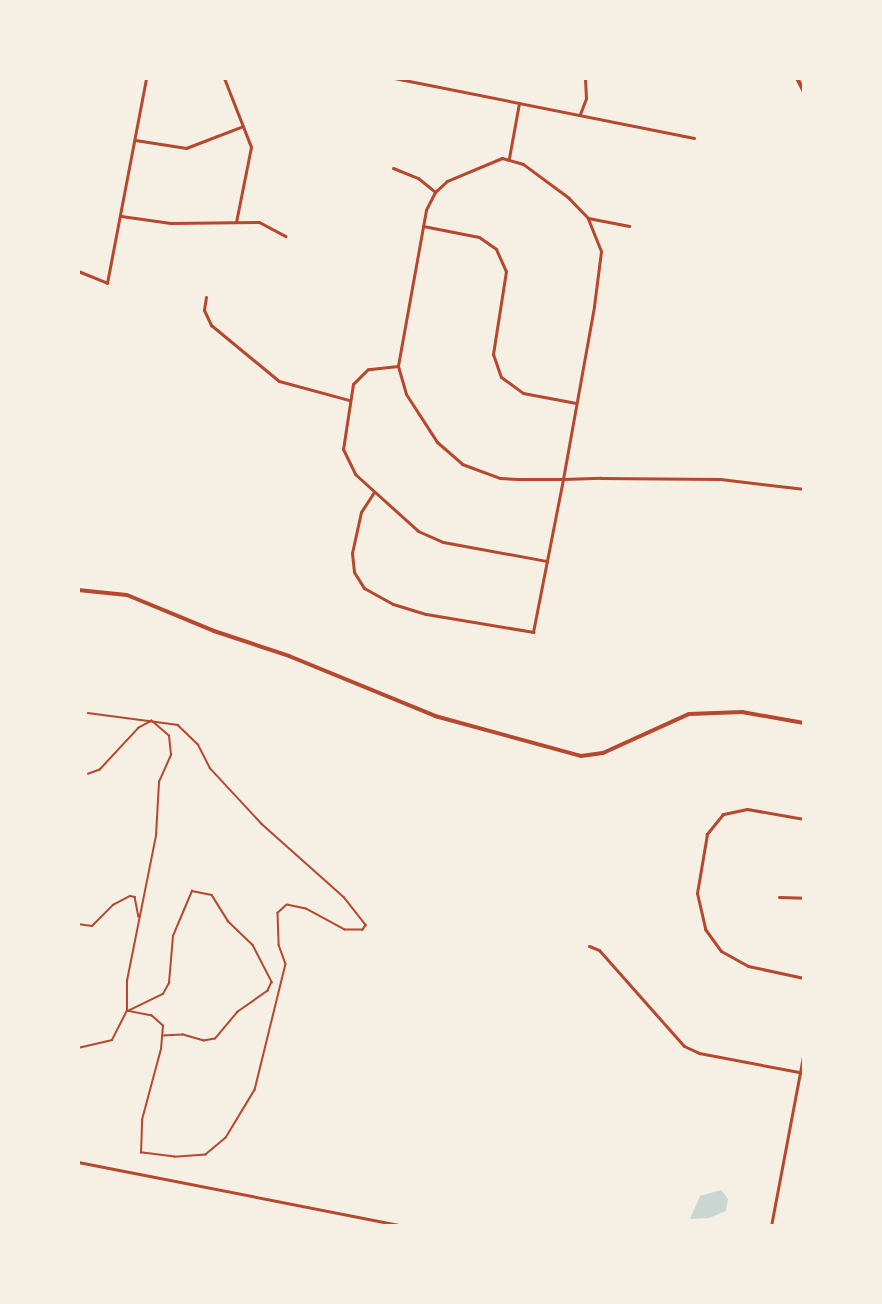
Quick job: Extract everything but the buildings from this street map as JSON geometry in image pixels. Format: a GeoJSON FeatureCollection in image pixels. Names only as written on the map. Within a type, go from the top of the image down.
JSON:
{"type":"FeatureCollection","features":[{"type":"Feature","properties":{"kind":"street"},"geometry":{"type":"LineString","coordinates":[[78,271],[103,284],[109,278],[146,78]]}},
{"type":"Feature","properties":{"kind":"street"},"geometry":{"type":"LineString","coordinates":[[224,78],[243,126],[251,158],[238,196],[236,222]]}},
{"type":"Feature","properties":{"kind":"street"},"geometry":{"type":"LineString","coordinates":[[394,78],[694,138]]}},
{"type":"Feature","properties":{"kind":"street"},"geometry":{"type":"LineString","coordinates":[[580,115],[586,98],[585,78]]}},
{"type":"Feature","properties":{"kind":"street"},"geometry":{"type":"LineString","coordinates":[[797,78],[804,92]]}},
{"type":"Feature","properties":{"kind":"street"},"geometry":{"type":"LineString","coordinates":[[509,158],[519,103]]}},
{"type":"Feature","properties":{"kind":"street"},"geometry":{"type":"LineString","coordinates":[[135,140],[186,148],[243,126]]}},
{"type":"Feature","properties":{"kind":"street"},"geometry":{"type":"LineString","coordinates":[[509,158],[476,168],[447,181],[435,192],[423,226],[398,366],[406,394],[437,442],[462,464],[500,478],[720,479],[804,489]]}},
{"type":"Feature","properties":{"kind":"street"},"geometry":{"type":"LineString","coordinates":[[374,492],[361,512],[352,553],[354,572],[364,588],[393,604],[426,614],[522,633],[534,630],[601,263],[598,239],[588,218],[569,198],[509,158]]}},
{"type":"Feature","properties":{"kind":"street"},"geometry":{"type":"LineString","coordinates":[[393,168],[418,178],[435,192]]}},
{"type":"Feature","properties":{"kind":"street"},"geometry":{"type":"LineString","coordinates":[[121,216],[171,223],[259,222],[285,236]]}},
{"type":"Feature","properties":{"kind":"street"},"geometry":{"type":"LineString","coordinates":[[588,218],[629,226]]}},
{"type":"Feature","properties":{"kind":"street"},"geometry":{"type":"LineString","coordinates":[[423,226],[479,237],[496,249],[506,271],[493,354],[501,377],[523,393],[576,403]]}},
{"type":"Feature","properties":{"kind":"street"},"geometry":{"type":"LineString","coordinates":[[206,297],[204,310],[211,325],[279,381],[349,400]]}},
{"type":"Feature","properties":{"kind":"street"},"geometry":{"type":"LineString","coordinates":[[398,366],[361,373],[353,384],[343,430],[345,457],[374,492],[418,531],[443,542],[547,561]]}},
{"type":"Feature","properties":{"kind":"street"},"geometry":{"type":"LineString","coordinates":[[78,590],[127,595],[214,631],[290,656],[435,716],[581,756],[603,753],[690,714],[719,710],[804,723]]}},
{"type":"Feature","properties":{"kind":"street"},"geometry":{"type":"LineString","coordinates":[[804,819],[747,808],[723,814],[707,834],[697,893],[704,927],[721,951],[748,966],[804,978]]}},
{"type":"Feature","properties":{"kind":"street"},"geometry":{"type":"LineString","coordinates":[[779,897],[804,898]]}},
{"type":"Feature","properties":{"kind":"street"},"geometry":{"type":"LineString","coordinates":[[589,946],[600,950],[684,1046],[699,1053],[802,1073]]}},
{"type":"Feature","properties":{"kind":"street"},"geometry":{"type":"LineString","coordinates":[[771,1226],[802,1073],[804,1051]]}},
{"type":"Feature","properties":{"kind":"street"},"geometry":{"type":"LineString","coordinates":[[78,1162],[404,1226]]}},
{"type":"Feature","properties":{"kind":"path"},"geometry":{"type":"LineString","coordinates":[[88,713],[177,725],[198,744],[210,768],[262,824],[279,835],[287,850],[344,897],[366,925],[363,930],[345,930],[306,909],[287,905],[278,913],[279,945],[285,964],[255,1089],[226,1138],[206,1155],[175,1157],[141,1153],[142,1120],[163,1036],[162,1026],[153,1016],[127,1011]]}},
{"type":"Feature","properties":{"kind":"path"},"geometry":{"type":"LineString","coordinates":[[90,774],[100,770],[124,740],[152,721]]}},
{"type":"Feature","properties":{"kind":"path"},"geometry":{"type":"LineString","coordinates":[[78,1048],[112,1040],[127,1011],[127,981],[156,836],[159,782],[171,754],[168,736],[152,721]]}},
{"type":"Feature","properties":{"kind":"path"},"geometry":{"type":"LineString","coordinates":[[127,1011],[163,994],[169,983],[173,936],[192,891],[212,895],[228,921],[253,945],[272,982],[268,991],[238,1012],[215,1039],[204,1041],[183,1035],[163,1036]]}},
{"type":"Feature","properties":{"kind":"path"},"geometry":{"type":"LineString","coordinates":[[78,924],[92,926],[113,905],[130,896],[135,897],[139,919]]}},
{"type":"Feature","properties":{"kind":"shaded area"},"geometry":{"type":"Polygon","coordinates":[[[721,1190],[728,1199],[726,1211],[709,1218],[690,1219],[700,1196],[721,1190]]]}}]}
